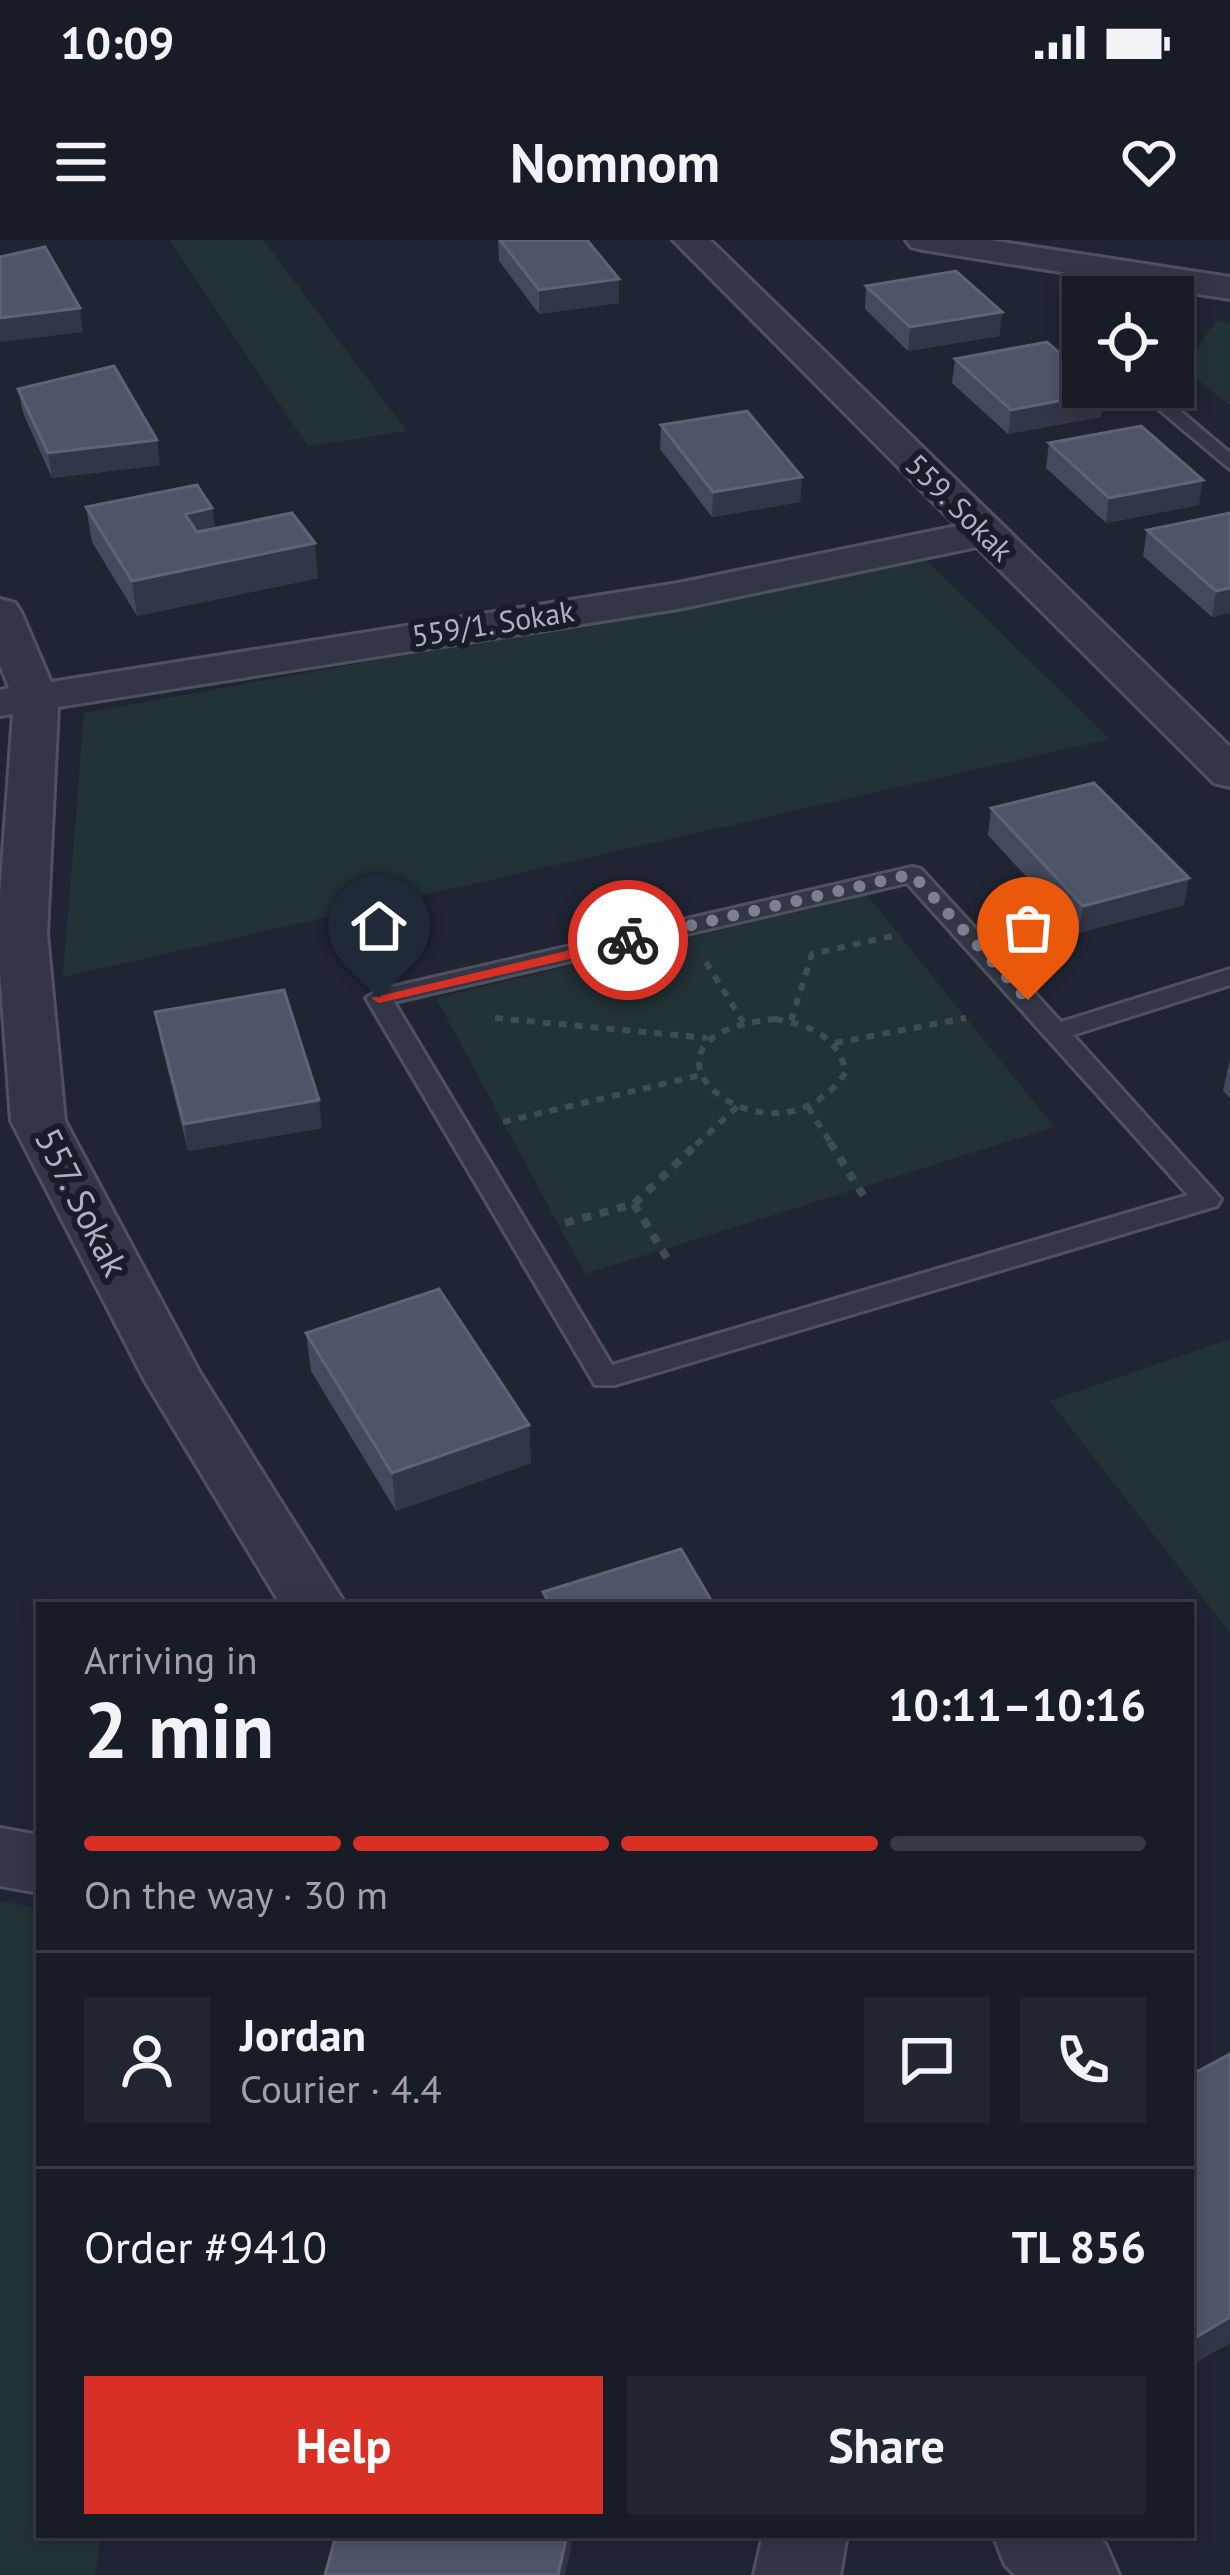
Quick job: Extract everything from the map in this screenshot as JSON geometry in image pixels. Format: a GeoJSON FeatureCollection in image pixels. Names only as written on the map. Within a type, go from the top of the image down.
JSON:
{"type":"FeatureCollection","features":[{"type":"Feature","properties":{"kind":"street","name":"559. Sokak"},"geometry":{"type":"LineString","coordinates":[[690,240],[1228,769]]}},
{"type":"Feature","properties":{"kind":"street"},"geometry":{"type":"LineString","coordinates":[[923,240],[1107,276]]}},
{"type":"Feature","properties":{"kind":"street"},"geometry":{"type":"LineString","coordinates":[[1194,288],[1230,288]]}},
{"type":"Feature","properties":{"kind":"street","name":"559/1. Sokak"},"geometry":{"type":"LineString","coordinates":[[18,701],[678,596],[984,533]]}},
{"type":"Feature","properties":{"kind":"street","name":"557. Sokak"},"geometry":{"type":"LineString","coordinates":[[0,612],[18,701],[22,934],[38,1121],[175,1381],[312,1602]]}},
{"type":"Feature","properties":{"kind":"street"},"geometry":{"type":"LineString","coordinates":[[0,1858],[36,1864]]}},
{"type":"Feature","properties":{"kind":"street"},"geometry":{"type":"LineString","coordinates":[[797,2575],[804,2538]]}},
{"type":"Feature","properties":{"kind":"street"},"geometry":{"type":"LineString","coordinates":[[1038,2538],[1076,2575]]}},
{"type":"Feature","properties":{"kind":"lane"},"geometry":{"type":"LineString","coordinates":[[1166,408],[1230,463]]}},
{"type":"Feature","properties":{"kind":"lane"},"geometry":{"type":"LineString","coordinates":[[912,874],[1208,1199],[605,1378],[520,1236],[379,998],[912,874]]}},
{"type":"Feature","properties":{"kind":"lane"},"geometry":{"type":"LineString","coordinates":[[1056,1032],[1230,977]]}},
{"type":"Feature","properties":{"kind":"path"},"geometry":{"type":"LineString","coordinates":[[791,1022],[812,954],[892,936]]}},
{"type":"Feature","properties":{"kind":"path"},"geometry":{"type":"LineString","coordinates":[[699,952],[743,1022]]}},
{"type":"Feature","properties":{"kind":"path"},"geometry":{"type":"LineString","coordinates":[[479,1016],[709,1039]]}},
{"type":"Feature","properties":{"kind":"path"},"geometry":{"type":"LineString","coordinates":[[835,1043],[966,1018]]}},
{"type":"Feature","properties":{"kind":"path"},"geometry":{"type":"LineString","coordinates":[[743,1022],[791,1022],[820,1031],[835,1043],[846,1072],[826,1098],[808,1107],[761,1112],[719,1097],[700,1076],[699,1052],[709,1039],[743,1022]]}},
{"type":"Feature","properties":{"kind":"path"},"geometry":{"type":"LineString","coordinates":[[492,1125],[700,1076]]}},
{"type":"Feature","properties":{"kind":"path"},"geometry":{"type":"LineString","coordinates":[[520,1236],[634,1204],[738,1106]]}},
{"type":"Feature","properties":{"kind":"path"},"geometry":{"type":"LineString","coordinates":[[808,1107],[868,1203]]}},
{"type":"Feature","properties":{"kind":"path"},"geometry":{"type":"LineString","coordinates":[[634,1204],[670,1263]]}},
{"type":"Feature","properties":{"kind":"shaded area"},"geometry":{"type":"Polygon","coordinates":[[[169,240],[263,240],[407,431],[308,446],[169,240]]]}},
{"type":"Feature","properties":{"kind":"shaded area"},"geometry":{"type":"Polygon","coordinates":[[[1216,320],[1230,324],[1230,406],[1194,376],[1194,353],[1216,320]]]}},
{"type":"Feature","properties":{"kind":"shaded area"},"geometry":{"type":"Polygon","coordinates":[[[927,561],[1110,739],[63,977],[84,713],[927,561]]]}},
{"type":"Feature","properties":{"kind":"shaded area"},"geometry":{"type":"Polygon","coordinates":[[[867,895],[1054,1127],[585,1274],[436,998],[867,895]]]}},
{"type":"Feature","properties":{"kind":"shaded area"},"geometry":{"type":"Polygon","coordinates":[[[1230,1339],[1230,1633],[1050,1401],[1230,1339]]]}},
{"type":"Feature","properties":{"kind":"shaded area"},"geometry":{"type":"Polygon","coordinates":[[[0,1901],[36,1907],[36,2538],[101,2538],[95,2575],[0,2575],[0,1901]]]}},
{"type":"Feature","properties":{"kind":"building"},"geometry":{"type":"Polygon","coordinates":[[[500,240],[587,240],[619,279],[539,290],[500,240]]]}},
{"type":"Feature","properties":{"kind":"building"},"geometry":{"type":"Polygon","coordinates":[[[45,247],[80,308],[0,318],[0,257],[45,247]]]}},
{"type":"Feature","properties":{"kind":"building"},"geometry":{"type":"Polygon","coordinates":[[[956,271],[1002,312],[910,327],[866,286],[956,271]]]}},
{"type":"Feature","properties":{"kind":"building"},"geometry":{"type":"Polygon","coordinates":[[[1047,342],[1062,355],[1062,400],[1011,410],[955,359],[1047,342]]]}},
{"type":"Feature","properties":{"kind":"building"},"geometry":{"type":"Polygon","coordinates":[[[114,366],[157,440],[48,453],[18,389],[114,366]]]}},
{"type":"Feature","properties":{"kind":"building"},"geometry":{"type":"Polygon","coordinates":[[[747,411],[802,477],[713,492],[661,425],[747,411]]]}},
{"type":"Feature","properties":{"kind":"building"},"geometry":{"type":"Polygon","coordinates":[[[1141,426],[1203,480],[1109,498],[1049,443],[1141,426]]]}},
{"type":"Feature","properties":{"kind":"building"},"geometry":{"type":"Polygon","coordinates":[[[197,485],[212,508],[185,514],[197,532],[292,513],[315,543],[132,581],[86,507],[197,485]]]}},
{"type":"Feature","properties":{"kind":"building"},"geometry":{"type":"Polygon","coordinates":[[[1230,513],[1230,588],[1216,591],[1147,530],[1230,513]]]}},
{"type":"Feature","properties":{"kind":"building"},"geometry":{"type":"Polygon","coordinates":[[[1094,783],[1189,878],[1083,906],[991,808],[1094,783]]]}},
{"type":"Feature","properties":{"kind":"building"},"geometry":{"type":"Polygon","coordinates":[[[284,990],[319,1100],[184,1124],[155,1012],[284,990]]]}},
{"type":"Feature","properties":{"kind":"building"},"geometry":{"type":"Polygon","coordinates":[[[439,1289],[529,1425],[392,1473],[306,1333],[439,1289]]]}},
{"type":"Feature","properties":{"kind":"building"},"geometry":{"type":"Polygon","coordinates":[[[681,1549],[712,1602],[548,1602],[543,1592],[681,1549]]]}},
{"type":"Feature","properties":{"kind":"building"},"geometry":{"type":"Polygon","coordinates":[[[1230,2054],[1230,2317],[1198,2336],[1194,2331],[1194,2073],[1230,2054]]]}},
{"type":"Feature","properties":{"kind":"building"},"geometry":{"type":"Polygon","coordinates":[[[335,2538],[566,2538],[558,2575],[325,2575],[335,2538]]]}},
{"type":"Feature","properties":{"kind":"way so far"},"geometry":{"type":"LineString","coordinates":[[628,940],[912,874],[1028,1000]]}},
{"type":"Feature","properties":{"kind":"route"},"geometry":{"type":"LineString","coordinates":[[379,998],[628,940]]}}]}
